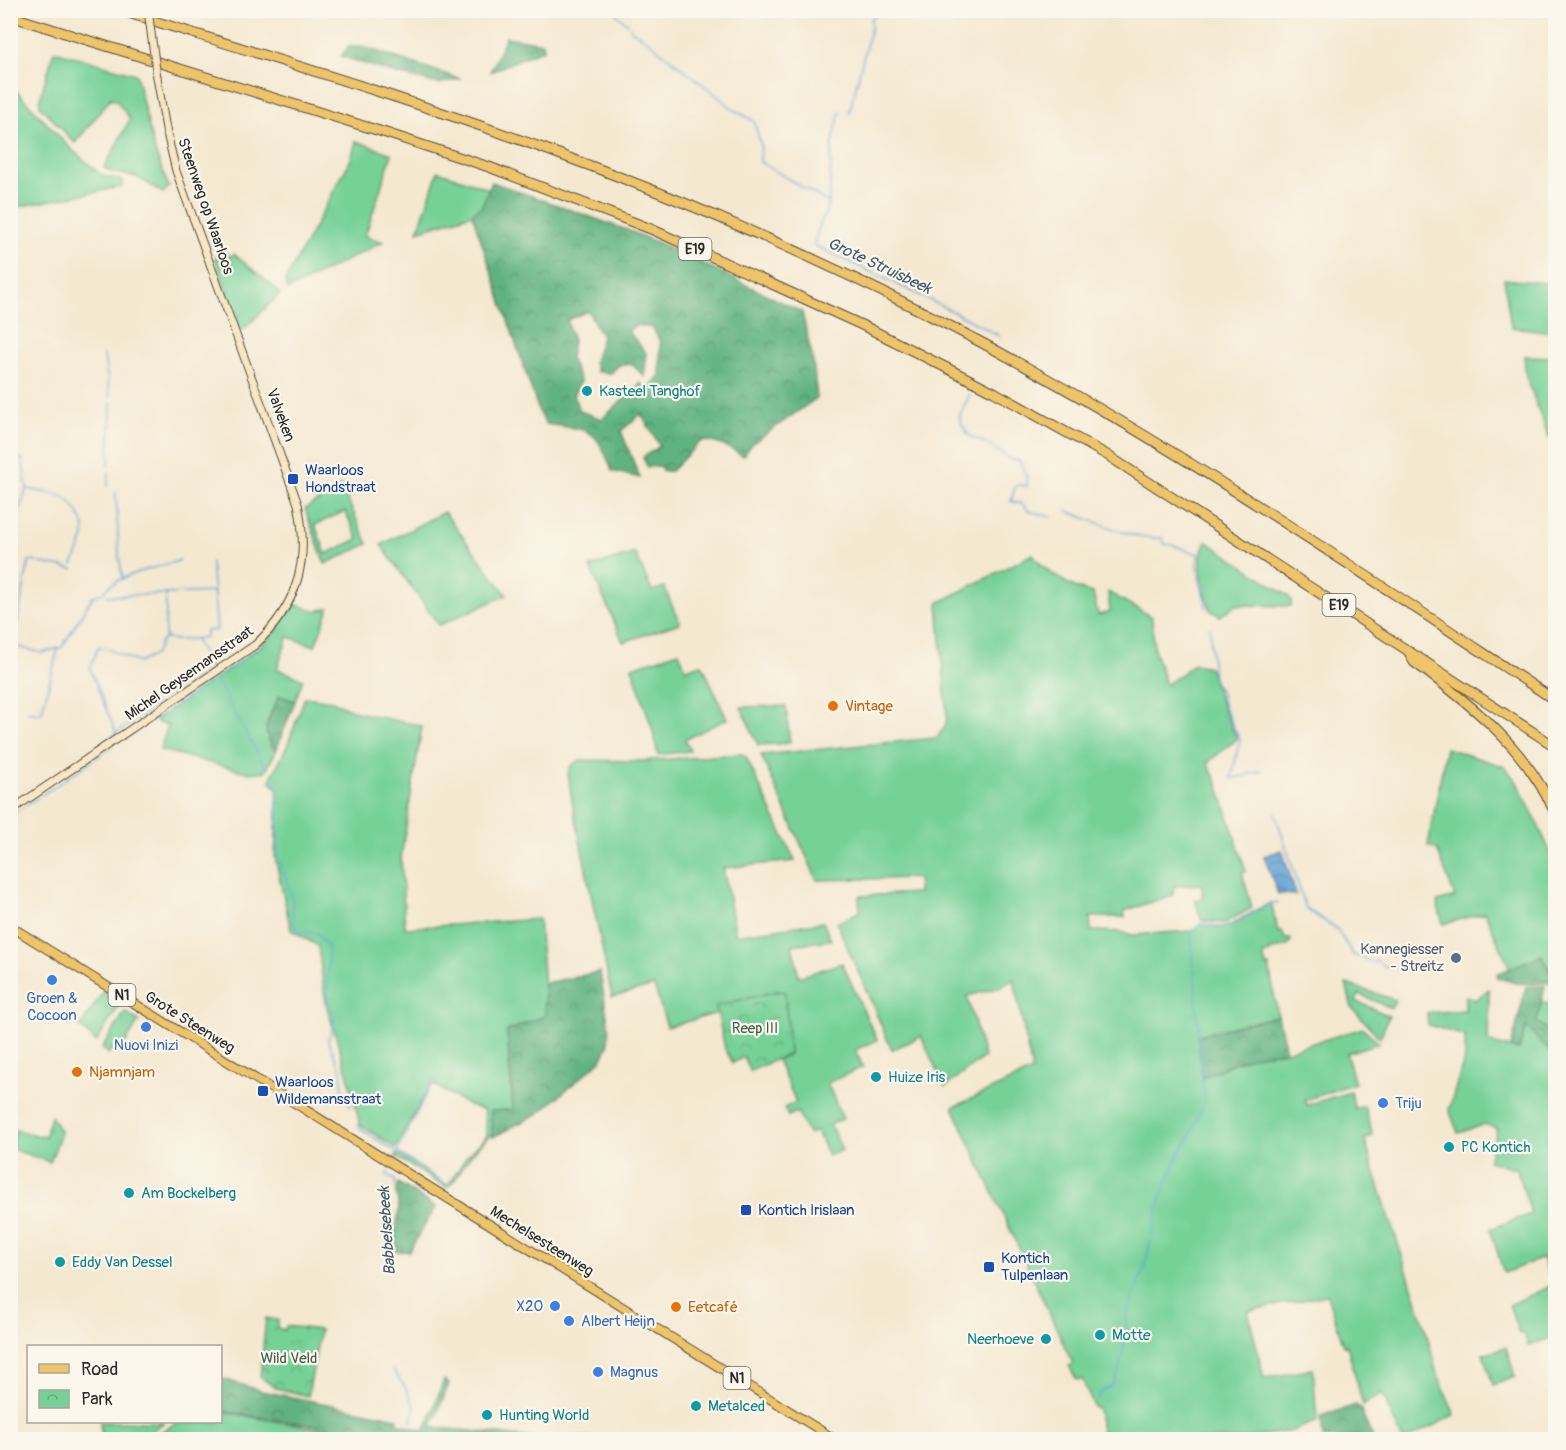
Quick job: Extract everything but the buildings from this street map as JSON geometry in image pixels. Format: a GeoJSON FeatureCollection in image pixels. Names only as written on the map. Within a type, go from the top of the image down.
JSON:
{"type":"FeatureCollection","features":[{"type":"Feature","properties":{"kind":"highway","name":"E19"},"geometry":{"type":"LineString","coordinates":[[119,10],[356,85],[549,150],[771,240],[915,308],[1119,419],[1262,508],[1556,701]]}},
{"type":"Feature","properties":{"kind":"highway","name":"E19"},"geometry":{"type":"LineString","coordinates":[[10,16],[489,167],[651,229],[771,283],[866,327],[994,392],[1107,455],[1408,650],[1414,662],[1420,662],[1437,673]]}},
{"type":"Feature","properties":{"kind":"highway"},"geometry":{"type":"LineString","coordinates":[[1437,673],[1556,747]]}},
{"type":"Feature","properties":{"kind":"highway"},"geometry":{"type":"LineString","coordinates":[[1437,673],[1510,743],[1540,784],[1556,815]]}},
{"type":"Feature","properties":{"kind":"main road","name":"Grote Steenweg"},"geometry":{"type":"LineString","coordinates":[[10,926],[234,1065]]}},
{"type":"Feature","properties":{"kind":"main road","name":"Mechelsesteenweg"},"geometry":{"type":"LineString","coordinates":[[234,1065],[836,1440]]}},
{"type":"Feature","properties":{"kind":"street","name":"Steenweg op Waarloos"},"geometry":{"type":"LineString","coordinates":[[148,10],[166,129],[177,171],[238,336]]}},
{"type":"Feature","properties":{"kind":"street","name":"Valveken"},"geometry":{"type":"LineString","coordinates":[[238,336],[298,504]]}},
{"type":"Feature","properties":{"kind":"street","name":"Michel Geysemansstraat"},"geometry":{"type":"LineString","coordinates":[[10,811],[245,653],[272,629],[289,603],[300,571],[304,533],[298,504]]}},
{"type":"Feature","properties":{"kind":"green space"},"geometry":{"type":"Polygon","coordinates":[[[506,37],[543,43],[544,49],[490,72],[506,37]]]}},
{"type":"Feature","properties":{"kind":"green space"},"geometry":{"type":"Polygon","coordinates":[[[361,46],[460,79],[439,84],[393,73],[341,56],[348,47],[361,46]]]}},
{"type":"Feature","properties":{"kind":"green space"},"geometry":{"type":"Polygon","coordinates":[[[54,51],[136,74],[154,149],[169,187],[163,193],[137,177],[104,168],[130,119],[117,101],[111,98],[75,143],[40,106],[40,98],[54,51]]]}},
{"type":"Feature","properties":{"kind":"green space"},"geometry":{"type":"Polygon","coordinates":[[[10,84],[70,148],[103,176],[122,180],[122,187],[11,208],[10,84]]]}},
{"type":"Feature","properties":{"kind":"green space"},"geometry":{"type":"Polygon","coordinates":[[[356,141],[392,154],[365,236],[383,242],[288,290],[285,282],[351,159],[356,141]]]}},
{"type":"Feature","properties":{"kind":"green space"},"geometry":{"type":"Polygon","coordinates":[[[438,171],[489,189],[482,206],[472,214],[418,231],[438,171]]]}},
{"type":"Feature","properties":{"kind":"green space"},"geometry":{"type":"Polygon","coordinates":[[[492,182],[627,230],[673,249],[802,312],[813,361],[817,398],[753,443],[743,456],[712,442],[701,441],[671,471],[662,471],[661,466],[647,467],[643,457],[660,446],[641,414],[621,431],[640,478],[612,471],[601,446],[590,433],[546,424],[539,412],[472,214],[482,206],[492,182]],[[588,311],[567,320],[573,341],[570,358],[581,382],[573,395],[580,411],[602,419],[641,383],[647,391],[660,375],[660,342],[653,328],[636,325],[628,331],[646,353],[645,377],[632,364],[619,365],[611,373],[597,372],[594,361],[602,337],[588,311]]]}},
{"type":"Feature","properties":{"kind":"green space"},"geometry":{"type":"Polygon","coordinates":[[[225,252],[231,257],[234,254],[280,294],[243,330],[239,329],[215,258],[225,252]]]}},
{"type":"Feature","properties":{"kind":"green space"},"geometry":{"type":"Polygon","coordinates":[[[1504,279],[1555,284],[1553,332],[1511,327],[1504,279]]]}},
{"type":"Feature","properties":{"kind":"green space"},"geometry":{"type":"Polygon","coordinates":[[[1524,356],[1555,357],[1555,438],[1549,438],[1526,376],[1524,356]]]}},
{"type":"Feature","properties":{"kind":"green space"},"geometry":{"type":"Polygon","coordinates":[[[341,486],[368,544],[325,564],[305,509],[341,486]],[[345,511],[315,525],[326,554],[358,539],[345,511]]]}},
{"type":"Feature","properties":{"kind":"green space"},"geometry":{"type":"Polygon","coordinates":[[[444,512],[507,595],[439,625],[381,545],[444,512]]]}},
{"type":"Feature","properties":{"kind":"green space"},"geometry":{"type":"Polygon","coordinates":[[[1206,541],[1287,595],[1291,600],[1291,606],[1236,605],[1220,616],[1210,610],[1201,566],[1206,541]]]}},
{"type":"Feature","properties":{"kind":"green space"},"geometry":{"type":"Polygon","coordinates":[[[635,553],[652,591],[664,587],[680,623],[623,642],[590,567],[635,553]]]}},
{"type":"Feature","properties":{"kind":"green space"},"geometry":{"type":"Polygon","coordinates":[[[1033,554],[1044,567],[1060,579],[1093,593],[1098,615],[1110,612],[1108,592],[1152,617],[1154,649],[1166,685],[1194,664],[1209,667],[1222,706],[1237,739],[1207,763],[1217,781],[1246,871],[1242,872],[1252,908],[1225,923],[1202,921],[1195,900],[1202,898],[1202,884],[1174,886],[1173,895],[1124,911],[1125,917],[1090,917],[1091,931],[1133,935],[1191,931],[1201,924],[1229,926],[1271,903],[1278,932],[1282,931],[1285,939],[1291,939],[1289,945],[1263,955],[1266,966],[1269,966],[1278,1016],[1199,1035],[1240,1060],[1259,1053],[1286,1051],[1363,1028],[1379,1043],[1346,1053],[1355,1083],[1305,1100],[1307,1105],[1350,1092],[1355,1109],[1364,1106],[1373,1136],[1365,1139],[1370,1159],[1424,1323],[1436,1371],[1455,1415],[1407,1439],[1402,1439],[1382,1393],[1363,1405],[1347,1345],[1344,1346],[1327,1295],[1248,1311],[1264,1378],[1313,1369],[1317,1421],[1292,1431],[1240,1439],[1102,1439],[1098,1409],[1094,1407],[1082,1379],[1077,1380],[1069,1366],[1073,1364],[953,1107],[1032,1071],[1014,979],[1001,987],[967,996],[984,1057],[945,1087],[921,1036],[892,1050],[837,923],[860,911],[859,896],[918,893],[918,878],[817,880],[761,755],[936,738],[945,727],[947,717],[938,603],[1033,554]]]}},
{"type":"Feature","properties":{"kind":"green space"},"geometry":{"type":"Polygon","coordinates":[[[294,604],[316,611],[329,608],[315,646],[288,637],[277,669],[303,679],[295,701],[279,696],[269,718],[267,736],[276,751],[266,771],[250,773],[160,750],[168,725],[158,723],[156,719],[260,647],[274,634],[294,604]]]}},
{"type":"Feature","properties":{"kind":"green space"},"geometry":{"type":"Polygon","coordinates":[[[679,652],[686,669],[702,664],[727,719],[685,739],[690,751],[658,755],[652,728],[632,667],[679,652]]]}},
{"type":"Feature","properties":{"kind":"green space"},"geometry":{"type":"Polygon","coordinates":[[[279,696],[295,701],[276,751],[266,730],[279,696]]]}},
{"type":"Feature","properties":{"kind":"green space"},"geometry":{"type":"Polygon","coordinates":[[[305,697],[332,701],[357,712],[422,726],[401,858],[405,928],[539,919],[546,1016],[507,1031],[513,1110],[491,1111],[493,1137],[490,1135],[470,1156],[447,1188],[395,1156],[401,1155],[445,1184],[449,1184],[466,1157],[487,1136],[484,1110],[468,1105],[431,1083],[396,1148],[360,1125],[326,1004],[318,946],[291,930],[275,857],[278,791],[270,780],[287,746],[305,697]]]}},
{"type":"Feature","properties":{"kind":"green space"},"geometry":{"type":"Polygon","coordinates":[[[786,706],[790,743],[758,745],[741,707],[786,706]]]}},
{"type":"Feature","properties":{"kind":"green space"},"geometry":{"type":"Polygon","coordinates":[[[1446,748],[1505,767],[1516,781],[1531,810],[1555,862],[1555,980],[1542,955],[1510,968],[1485,913],[1443,924],[1437,902],[1455,897],[1437,849],[1428,846],[1446,748]]]}},
{"type":"Feature","properties":{"kind":"green space"},"geometry":{"type":"Polygon","coordinates":[[[742,754],[746,757],[795,861],[723,868],[736,935],[823,922],[831,940],[792,945],[799,977],[842,963],[877,1040],[855,1050],[863,1067],[827,1083],[843,1119],[830,1125],[842,1150],[828,1156],[817,1131],[808,1134],[797,1112],[788,1116],[784,1108],[796,1102],[777,1060],[789,1054],[785,992],[777,991],[717,1006],[718,1013],[667,1027],[654,986],[612,997],[572,801],[568,773],[571,766],[580,760],[641,761],[742,754]]]}},
{"type":"Feature","properties":{"kind":"green space"},"geometry":{"type":"Polygon","coordinates":[[[1542,955],[1555,982],[1515,983],[1498,978],[1497,974],[1542,955]]]}},
{"type":"Feature","properties":{"kind":"green space"},"geometry":{"type":"Polygon","coordinates":[[[600,972],[609,1029],[608,1046],[601,1060],[539,1113],[493,1137],[490,1111],[513,1110],[507,1031],[545,1016],[544,983],[600,972]]]}},
{"type":"Feature","properties":{"kind":"green space"},"geometry":{"type":"Polygon","coordinates":[[[1346,984],[1395,1000],[1391,1008],[1359,994],[1356,1001],[1389,1016],[1380,1038],[1352,1008],[1346,984]]]}},
{"type":"Feature","properties":{"kind":"green space"},"geometry":{"type":"Polygon","coordinates":[[[1545,986],[1537,1022],[1555,1037],[1551,1053],[1526,1027],[1519,1050],[1511,1048],[1526,987],[1545,986]]]}},
{"type":"Feature","properties":{"kind":"green space"},"geometry":{"type":"Polygon","coordinates":[[[1489,989],[1488,1042],[1519,1050],[1526,1026],[1537,1022],[1542,1002],[1555,1006],[1555,1337],[1528,1345],[1524,1333],[1519,1334],[1509,1305],[1553,1285],[1542,1258],[1504,1273],[1490,1229],[1531,1214],[1517,1169],[1488,1161],[1497,1129],[1485,1124],[1458,1133],[1449,1109],[1465,1057],[1465,1036],[1428,1025],[1427,1013],[1465,1010],[1465,997],[1468,996],[1475,1000],[1489,989]]]}},
{"type":"Feature","properties":{"kind":"green space","name":"Reep III"},"geometry":{"type":"Polygon","coordinates":[[[777,991],[785,992],[789,1054],[750,1071],[744,1057],[733,1063],[725,1049],[716,1006],[777,991]]]}},
{"type":"Feature","properties":{"kind":"green space"},"geometry":{"type":"Polygon","coordinates":[[[103,992],[121,1003],[96,1042],[80,1027],[103,992]]]}},
{"type":"Feature","properties":{"kind":"green space"},"geometry":{"type":"Polygon","coordinates":[[[125,1012],[139,1021],[119,1053],[112,1049],[108,1054],[102,1048],[125,1012]]]}},
{"type":"Feature","properties":{"kind":"green space"},"geometry":{"type":"Polygon","coordinates":[[[1278,1016],[1286,1051],[1252,1057],[1202,1078],[1198,1035],[1278,1016]]]}},
{"type":"Feature","properties":{"kind":"green space"},"geometry":{"type":"Polygon","coordinates":[[[51,1116],[61,1133],[50,1162],[11,1149],[15,1130],[45,1137],[51,1116]]]}},
{"type":"Feature","properties":{"kind":"green space"},"geometry":{"type":"Polygon","coordinates":[[[398,1183],[436,1207],[409,1251],[396,1252],[399,1209],[396,1192],[398,1183]]]}},
{"type":"Feature","properties":{"kind":"green space","name":"Wild Veld"},"geometry":{"type":"Polygon","coordinates":[[[266,1318],[278,1320],[277,1328],[285,1330],[286,1326],[320,1330],[308,1396],[276,1388],[260,1377],[266,1318]]]}},
{"type":"Feature","properties":{"kind":"green space"},"geometry":{"type":"Polygon","coordinates":[[[1506,1347],[1515,1377],[1493,1385],[1483,1354],[1506,1347]]]}},
{"type":"Feature","properties":{"kind":"green space"},"geometry":{"type":"Polygon","coordinates":[[[222,1379],[262,1391],[398,1418],[397,1423],[422,1430],[426,1427],[444,1380],[449,1384],[432,1427],[536,1438],[600,1439],[410,1439],[222,1411],[222,1379]]]}},
{"type":"Feature","properties":{"kind":"green space"},"geometry":{"type":"Polygon","coordinates":[[[1356,1405],[1360,1408],[1373,1439],[1323,1439],[1321,1416],[1356,1405]]]}},
{"type":"Feature","properties":{"kind":"green space"},"geometry":{"type":"Polygon","coordinates":[[[222,1412],[382,1439],[148,1439],[176,1423],[222,1423],[222,1412]]]}},
{"type":"Feature","properties":{"kind":"green space"},"geometry":{"type":"Polygon","coordinates":[[[100,1423],[164,1423],[138,1440],[102,1439],[100,1423]]]}},
{"type":"Feature","properties":{"kind":"water"},"geometry":{"type":"Polygon","coordinates":[[[1282,850],[1296,895],[1278,894],[1264,856],[1282,850]]]}},
{"type":"Feature","properties":{"kind":"waterway","name":"Grote Struisbeek"},"geometry":{"type":"LineString","coordinates":[[616,10],[617,15],[628,24]]}},
{"type":"Feature","properties":{"kind":"waterway"},"geometry":{"type":"LineString","coordinates":[[888,14],[918,10]]}},
{"type":"Feature","properties":{"kind":"waterway"},"geometry":{"type":"LineString","coordinates":[[849,114],[871,27],[871,18],[878,15]]}},
{"type":"Feature","properties":{"kind":"waterway","name":"Grote Struisbeek"},"geometry":{"type":"LineString","coordinates":[[630,27],[632,31],[643,37],[736,111],[754,121],[761,146],[760,162],[829,203],[814,245],[954,312],[999,336],[1000,339]]}},
{"type":"Feature","properties":{"kind":"waterway"},"geometry":{"type":"LineString","coordinates":[[829,202],[832,146],[841,113]]}},
{"type":"Feature","properties":{"kind":"waterway"},"geometry":{"type":"LineString","coordinates":[[104,355],[110,397]]}},
{"type":"Feature","properties":{"kind":"waterway","name":"Grote Struisbeek"},"geometry":{"type":"LineString","coordinates":[[970,394],[960,415],[960,421],[969,436],[986,443],[1010,459],[1020,461],[1026,474],[1027,486],[1015,486],[1011,502],[1021,503],[1029,511],[1051,517]]}},
{"type":"Feature","properties":{"kind":"waterway"},"geometry":{"type":"LineString","coordinates":[[109,466],[111,402]]}},
{"type":"Feature","properties":{"kind":"waterway"},"geometry":{"type":"LineString","coordinates":[[15,443],[14,458],[22,458],[27,488],[20,508]]}},
{"type":"Feature","properties":{"kind":"waterway"},"geometry":{"type":"LineString","coordinates":[[108,486],[109,472]]}},
{"type":"Feature","properties":{"kind":"waterway"},"geometry":{"type":"LineString","coordinates":[[28,489],[55,494]]}},
{"type":"Feature","properties":{"kind":"waterway"},"geometry":{"type":"LineString","coordinates":[[116,493],[119,557],[123,579]]}},
{"type":"Feature","properties":{"kind":"waterway"},"geometry":{"type":"LineString","coordinates":[[58,495],[73,506],[83,522],[83,541],[73,565]]}},
{"type":"Feature","properties":{"kind":"waterway"},"geometry":{"type":"LineString","coordinates":[[10,504],[20,508],[17,521]]}},
{"type":"Feature","properties":{"kind":"waterway","name":"Grote Struisbeek"},"geometry":{"type":"LineString","coordinates":[[1067,511],[1125,533],[1162,538],[1164,544],[1198,554],[1197,561],[1206,608]]}},
{"type":"Feature","properties":{"kind":"waterway"},"geometry":{"type":"LineString","coordinates":[[227,670],[260,644],[285,615],[301,581],[308,540]]}},
{"type":"Feature","properties":{"kind":"waterway"},"geometry":{"type":"LineString","coordinates":[[10,645],[42,653],[62,647],[93,596],[103,593],[127,576],[180,560]]}},
{"type":"Feature","properties":{"kind":"waterway"},"geometry":{"type":"LineString","coordinates":[[13,645],[29,561],[37,562]]}},
{"type":"Feature","properties":{"kind":"waterway"},"geometry":{"type":"LineString","coordinates":[[211,562],[217,630],[206,631],[206,637],[195,639],[211,670]]}},
{"type":"Feature","properties":{"kind":"waterway"},"geometry":{"type":"LineString","coordinates":[[41,563],[73,569]]}},
{"type":"Feature","properties":{"kind":"waterway"},"geometry":{"type":"LineString","coordinates":[[166,598],[166,594],[213,592]]}},
{"type":"Feature","properties":{"kind":"waterway"},"geometry":{"type":"LineString","coordinates":[[107,596],[166,594]]}},
{"type":"Feature","properties":{"kind":"waterway"},"geometry":{"type":"LineString","coordinates":[[166,601],[165,638],[195,639]]}},
{"type":"Feature","properties":{"kind":"waterway","name":"Grote Struisbeek"},"geometry":{"type":"LineString","coordinates":[[1210,628],[1213,679],[1240,740],[1231,779],[1261,771]]}},
{"type":"Feature","properties":{"kind":"waterway"},"geometry":{"type":"LineString","coordinates":[[116,733],[90,669],[98,647],[106,648],[139,663],[153,656],[160,642],[165,638]]}},
{"type":"Feature","properties":{"kind":"waterway"},"geometry":{"type":"LineString","coordinates":[[27,711],[39,713],[42,711],[58,649]]}},
{"type":"Feature","properties":{"kind":"waterway"},"geometry":{"type":"LineString","coordinates":[[162,703],[210,669]]}},
{"type":"Feature","properties":{"kind":"waterway"},"geometry":{"type":"LineString","coordinates":[[165,712],[224,672]]}},
{"type":"Feature","properties":{"kind":"waterway","name":"Babbelsebeek"},"geometry":{"type":"LineString","coordinates":[[215,678],[267,770]]}},
{"type":"Feature","properties":{"kind":"waterway"},"geometry":{"type":"LineString","coordinates":[[141,717],[158,704]]}},
{"type":"Feature","properties":{"kind":"waterway"},"geometry":{"type":"LineString","coordinates":[[149,722],[162,714]]}},
{"type":"Feature","properties":{"kind":"waterway"},"geometry":{"type":"LineString","coordinates":[[96,747],[138,718]]}},
{"type":"Feature","properties":{"kind":"waterway"},"geometry":{"type":"LineString","coordinates":[[124,740],[137,731]]}},
{"type":"Feature","properties":{"kind":"waterway"},"geometry":{"type":"LineString","coordinates":[[96,758],[110,748]]}},
{"type":"Feature","properties":{"kind":"waterway"},"geometry":{"type":"LineString","coordinates":[[64,780],[93,760]]}},
{"type":"Feature","properties":{"kind":"waterway","name":"Babbelsebeek"},"geometry":{"type":"LineString","coordinates":[[271,779],[278,790],[277,796]]}},
{"type":"Feature","properties":{"kind":"waterway"},"geometry":{"type":"LineString","coordinates":[[42,795],[61,782]]}},
{"type":"Feature","properties":{"kind":"waterway"},"geometry":{"type":"LineString","coordinates":[[10,816],[38,797]]}},
{"type":"Feature","properties":{"kind":"waterway","name":"Babbelsebeek"},"geometry":{"type":"LineString","coordinates":[[277,797],[278,857]]}},
{"type":"Feature","properties":{"kind":"waterway","name":"Grote Struisbeek"},"geometry":{"type":"LineString","coordinates":[[1275,813],[1306,909],[1336,928],[1354,956],[1362,956],[1369,963],[1377,961],[1384,966],[1404,967]]}},
{"type":"Feature","properties":{"kind":"waterway","name":"Babbelsebeek"},"geometry":{"type":"LineString","coordinates":[[280,860],[292,898],[293,924],[300,931],[318,934],[328,945],[328,1000],[335,1018],[328,1041],[341,1070],[343,1093],[351,1107]]}},
{"type":"Feature","properties":{"kind":"waterway"},"geometry":{"type":"LineString","coordinates":[[1097,1399],[1100,1393],[1113,1385],[1118,1374],[1128,1310],[1144,1269],[1161,1197],[1205,1101],[1191,931],[1201,924],[1225,927],[1263,907],[1278,902]]}},
{"type":"Feature","properties":{"kind":"waterway"},"geometry":{"type":"LineString","coordinates":[[397,1152],[436,1078]]}},
{"type":"Feature","properties":{"kind":"waterway","name":"Babbelsebeek"},"geometry":{"type":"LineString","coordinates":[[358,1124],[360,1129],[395,1151]]}},
{"type":"Feature","properties":{"kind":"waterway"},"geometry":{"type":"LineString","coordinates":[[398,1153],[444,1183]]}},
{"type":"Feature","properties":{"kind":"waterway","name":"Babbelsebeek"},"geometry":{"type":"LineString","coordinates":[[388,1172],[387,1175],[395,1180],[395,1185]]}},
{"type":"Feature","properties":{"kind":"waterway","name":"Babbelsebeek"},"geometry":{"type":"LineString","coordinates":[[393,1370],[405,1387],[415,1408],[411,1422]]}},
{"type":"Feature","properties":{"kind":"place","name":"Kasteel Tanghof"},"geometry":{"type":"Point","coordinates":[587,391]}},
{"type":"Feature","properties":{"kind":"place","name":"Waarloos Hondstraat"},"geometry":{"type":"Point","coordinates":[293,479]}},
{"type":"Feature","properties":{"kind":"place","name":"Vintage"},"geometry":{"type":"Point","coordinates":[833,706]}},
{"type":"Feature","properties":{"kind":"place","name":"Kannegiesser - Streitz"},"geometry":{"type":"Point","coordinates":[1456,958]}},
{"type":"Feature","properties":{"kind":"place","name":"Groen & Cocoon"},"geometry":{"type":"Point","coordinates":[52,980]}},
{"type":"Feature","properties":{"kind":"place","name":"Nuovi Inizi"},"geometry":{"type":"Point","coordinates":[146,1027]}},
{"type":"Feature","properties":{"kind":"place","name":"Njamnjam"},"geometry":{"type":"Point","coordinates":[77,1072]}},
{"type":"Feature","properties":{"kind":"place","name":"Huize Iris"},"geometry":{"type":"Point","coordinates":[876,1077]}},
{"type":"Feature","properties":{"kind":"place","name":"Waarloos Wildemansstraat"},"geometry":{"type":"Point","coordinates":[263,1091]}},
{"type":"Feature","properties":{"kind":"place","name":"Triju"},"geometry":{"type":"Point","coordinates":[1383,1103]}},
{"type":"Feature","properties":{"kind":"place","name":"PC Kontich"},"geometry":{"type":"Point","coordinates":[1449,1147]}},
{"type":"Feature","properties":{"kind":"place","name":"Am Bockelberg"},"geometry":{"type":"Point","coordinates":[129,1193]}},
{"type":"Feature","properties":{"kind":"place","name":"Kontich Irislaan"},"geometry":{"type":"Point","coordinates":[746,1210]}},
{"type":"Feature","properties":{"kind":"place","name":"Eddy Van Dessel"},"geometry":{"type":"Point","coordinates":[60,1262]}},
{"type":"Feature","properties":{"kind":"place","name":"Kontich Tulpenlaan"},"geometry":{"type":"Point","coordinates":[989,1267]}},
{"type":"Feature","properties":{"kind":"place","name":"X2O"},"geometry":{"type":"Point","coordinates":[555,1306]}},
{"type":"Feature","properties":{"kind":"place","name":"Eetcafé"},"geometry":{"type":"Point","coordinates":[676,1307]}},
{"type":"Feature","properties":{"kind":"place","name":"Albert Heijn"},"geometry":{"type":"Point","coordinates":[569,1321]}},
{"type":"Feature","properties":{"kind":"place","name":"Motte"},"geometry":{"type":"Point","coordinates":[1100,1335]}},
{"type":"Feature","properties":{"kind":"place","name":"Neerhoeve"},"geometry":{"type":"Point","coordinates":[1046,1339]}},
{"type":"Feature","properties":{"kind":"place","name":"Magnus"},"geometry":{"type":"Point","coordinates":[598,1372]}},
{"type":"Feature","properties":{"kind":"place","name":"Metalced"},"geometry":{"type":"Point","coordinates":[696,1406]}},
{"type":"Feature","properties":{"kind":"place","name":"Hunting World"},"geometry":{"type":"Point","coordinates":[487,1415]}}]}
